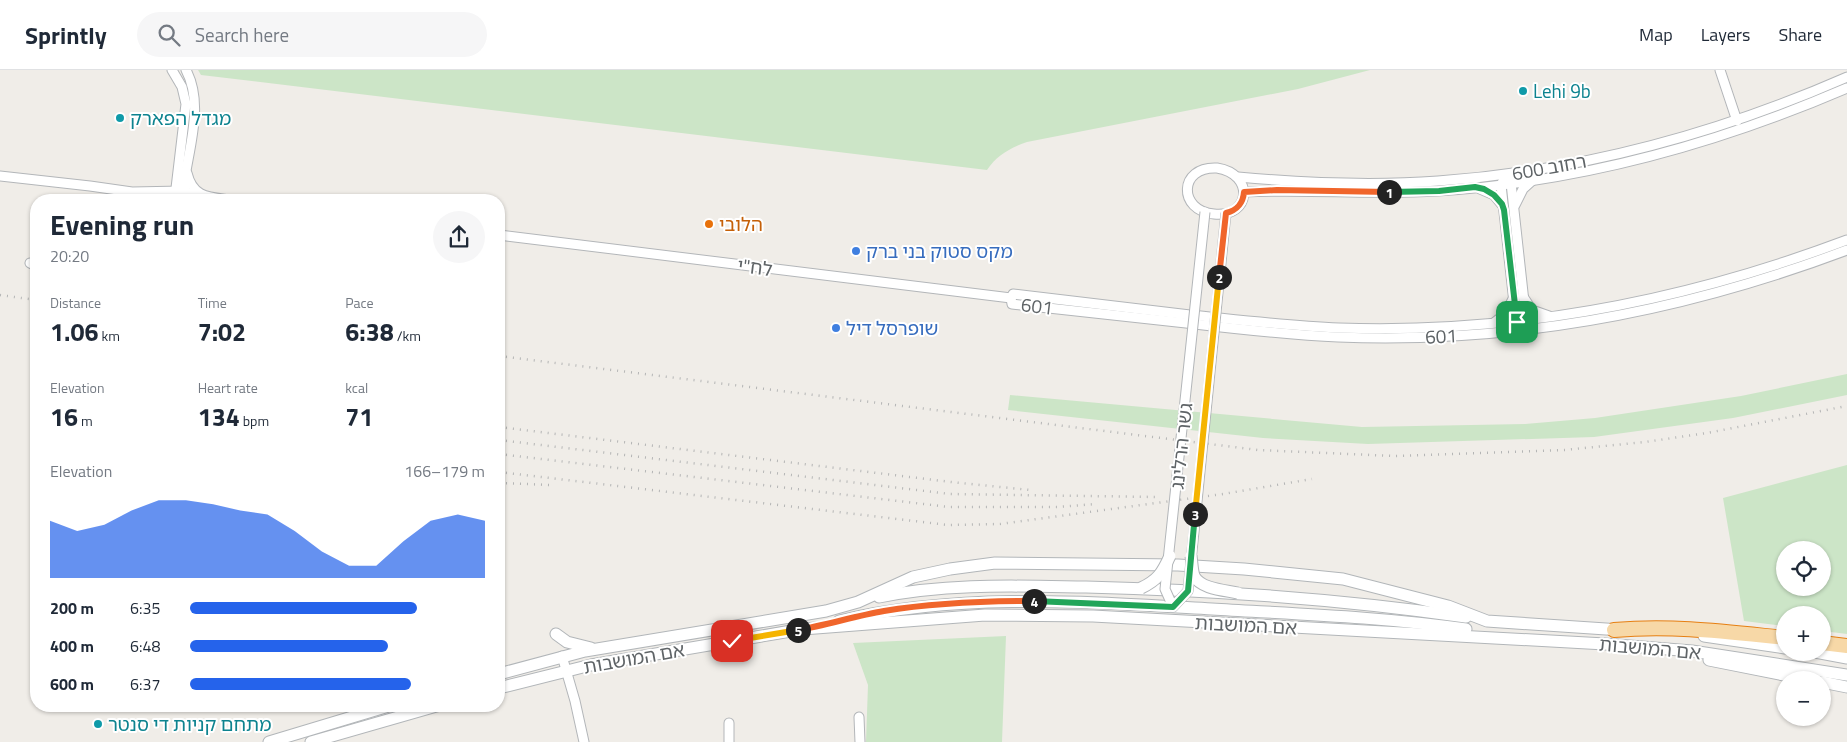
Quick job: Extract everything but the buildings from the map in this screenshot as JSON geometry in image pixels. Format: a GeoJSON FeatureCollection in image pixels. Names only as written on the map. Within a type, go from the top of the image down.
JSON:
{"type":"FeatureCollection","features":[{"type":"Feature","properties":{"kind":"highway"},"geometry":{"type":"LineString","coordinates":[[1614,630],[1664,627],[1695,628],[1776,637]]}},
{"type":"Feature","properties":{"kind":"highway"},"geometry":{"type":"LineString","coordinates":[[1831,643],[1847,646]]}},
{"type":"Feature","properties":{"kind":"main road"},"geometry":{"type":"LineString","coordinates":[[1140,588],[1155,581],[1164,569],[1170,556]]}},
{"type":"Feature","properties":{"kind":"main road"},"geometry":{"type":"LineString","coordinates":[[1191,556],[1193,572],[1199,582],[1206,586],[1238,593]]}},
{"type":"Feature","properties":{"kind":"main road","name":"אם המושבות"},"geometry":{"type":"LineString","coordinates":[[505,672],[562,656],[600,648],[826,611],[858,602],[913,577],[950,569],[995,563],[1244,569],[1344,580],[1448,606],[1487,620],[1697,635],[1776,647]]}},
{"type":"Feature","properties":{"kind":"main road"},"geometry":{"type":"LineString","coordinates":[[858,602],[904,592],[968,586],[1140,588],[1238,593],[1390,607],[1487,620]]}},
{"type":"Feature","properties":{"kind":"main road"},"geometry":{"type":"LineString","coordinates":[[803,629],[886,611],[950,604],[1013,601],[1173,607],[1323,616],[1463,629],[1518,639]]}},
{"type":"Feature","properties":{"kind":"main road","name":"אם המושבות"},"geometry":{"type":"LineString","coordinates":[[505,686],[566,670],[803,629],[985,615],[1064,616],[1518,639],[1668,649],[1750,659],[1847,675]]}},
{"type":"Feature","properties":{"kind":"main road"},"geometry":{"type":"LineString","coordinates":[[556,634],[575,645],[600,648]]}},
{"type":"Feature","properties":{"kind":"main road"},"geometry":{"type":"LineString","coordinates":[[1668,649],[1714,661],[1776,673]]}},
{"type":"Feature","properties":{"kind":"main road"},"geometry":{"type":"LineString","coordinates":[[1831,655],[1847,658]]}},
{"type":"Feature","properties":{"kind":"main road"},"geometry":{"type":"LineString","coordinates":[[1831,684],[1847,687]]}},
{"type":"Feature","properties":{"kind":"main road"},"geometry":{"type":"LineString","coordinates":[[270,742],[369,712]]}},
{"type":"Feature","properties":{"kind":"main road"},"geometry":{"type":"LineString","coordinates":[[311,742],[416,712]]}},
{"type":"Feature","properties":{"kind":"street"},"geometry":{"type":"LineString","coordinates":[[172,70],[182,87],[186,104],[178,180],[182,194]]}},
{"type":"Feature","properties":{"kind":"street"},"geometry":{"type":"LineString","coordinates":[[182,194],[194,113],[191,82],[186,70]]}},
{"type":"Feature","properties":{"kind":"street"},"geometry":{"type":"LineString","coordinates":[[1720,70],[1737,121]]}},
{"type":"Feature","properties":{"kind":"street","name":"רחוב 600"},"geometry":{"type":"LineString","coordinates":[[1238,178],[1405,188],[1439,181],[1505,174],[1613,155],[1682,138],[1737,121],[1847,77]]}},
{"type":"Feature","properties":{"kind":"street","name":"רחוב 600"},"geometry":{"type":"LineString","coordinates":[[1244,192],[1475,187],[1535,179],[1615,164],[1685,147],[1749,127],[1847,88]]}},
{"type":"Feature","properties":{"kind":"street"},"geometry":{"type":"LineString","coordinates":[[187,161],[189,180],[195,191],[200,194]]}},
{"type":"Feature","properties":{"kind":"street"},"geometry":{"type":"LineString","coordinates":[[1212,168],[1224,170],[1238,178],[1244,187],[1244,192],[1239,207],[1226,213],[1213,214],[1197,208],[1189,198],[1187,187],[1191,177],[1201,170],[1212,168]]}},
{"type":"Feature","properties":{"kind":"street"},"geometry":{"type":"LineString","coordinates":[[1505,174],[1521,321],[1524,330]]}},
{"type":"Feature","properties":{"kind":"street"},"geometry":{"type":"LineString","coordinates":[[0,176],[132,192],[163,192],[172,194]]}},
{"type":"Feature","properties":{"kind":"street"},"geometry":{"type":"LineString","coordinates":[[1509,210],[1528,184],[1535,179]]}},
{"type":"Feature","properties":{"kind":"street"},"geometry":{"type":"LineString","coordinates":[[163,192],[170,189],[178,180]]}},
{"type":"Feature","properties":{"kind":"street"},"geometry":{"type":"LineString","coordinates":[[1475,187],[1484,189],[1494,195],[1509,210]]}},
{"type":"Feature","properties":{"kind":"street"},"geometry":{"type":"LineString","coordinates":[[132,192],[136,194]]}},
{"type":"Feature","properties":{"kind":"street","name":"גשר הרלינג"},"geometry":{"type":"LineString","coordinates":[[1165,589],[1205,212]]}},
{"type":"Feature","properties":{"kind":"street","name":"גשר הרלינג"},"geometry":{"type":"LineString","coordinates":[[1188,591],[1226,213]]}},
{"type":"Feature","properties":{"kind":"street","name":"לח\"י"},"geometry":{"type":"LineString","coordinates":[[505,236],[1011,298]]}},
{"type":"Feature","properties":{"kind":"street","name":"601"},"geometry":{"type":"LineString","coordinates":[[1847,240],[1791,261],[1713,284],[1627,305],[1521,321],[1445,328],[1322,327],[1252,322],[1013,294],[1011,298],[1012,304],[1252,331],[1313,336],[1438,337],[1524,330],[1595,320],[1672,304],[1786,272],[1847,250]]}},
{"type":"Feature","properties":{"kind":"street"},"geometry":{"type":"LineString","coordinates":[[1519,297],[1532,310],[1551,317]]}},
{"type":"Feature","properties":{"kind":"street"},"geometry":{"type":"LineString","coordinates":[[1490,324],[1506,314],[1519,297]]}},
{"type":"Feature","properties":{"kind":"street"},"geometry":{"type":"LineString","coordinates":[[1165,589],[1173,607],[1188,591]]}},
{"type":"Feature","properties":{"kind":"street"},"geometry":{"type":"LineString","coordinates":[[562,656],[584,742]]}},
{"type":"Feature","properties":{"kind":"street"},"geometry":{"type":"LineString","coordinates":[[860,717],[860,742]]}},
{"type":"Feature","properties":{"kind":"street"},"geometry":{"type":"LineString","coordinates":[[729,723],[729,742]]}},
{"type":"Feature","properties":{"kind":"green space"},"geometry":{"type":"Polygon","coordinates":[[[198,70],[1370,70],[1298,89],[1027,142],[1004,153],[987,170],[201,75],[198,70]]]}},
{"type":"Feature","properties":{"kind":"green space"},"geometry":{"type":"Polygon","coordinates":[[[1847,374],[1847,395],[1733,418],[1594,437],[1368,444],[1263,438],[1008,410],[1010,395],[1362,427],[1525,424],[1595,418],[1741,396],[1847,374]]]}},
{"type":"Feature","properties":{"kind":"green space"},"geometry":{"type":"Polygon","coordinates":[[[1847,465],[1847,634],[1831,632],[1831,606],[1776,606],[1776,625],[1744,621],[1723,498],[1847,465]]]}},
{"type":"Feature","properties":{"kind":"green space"},"geometry":{"type":"Polygon","coordinates":[[[1006,636],[1002,742],[866,742],[868,685],[853,643],[1006,636]]]}},
{"type":"Feature","properties":{"kind":"railway"},"geometry":{"type":"LineString","coordinates":[[0,295],[30,299]]}},
{"type":"Feature","properties":{"kind":"railway"},"geometry":{"type":"LineString","coordinates":[[505,357],[1258,450],[1394,456],[1564,450],[1645,442],[1707,433],[1847,406]]}},
{"type":"Feature","properties":{"kind":"railway"},"geometry":{"type":"LineString","coordinates":[[505,428],[1030,490]]}},
{"type":"Feature","properties":{"kind":"railway"},"geometry":{"type":"LineString","coordinates":[[505,441],[950,494],[1156,497]]}},
{"type":"Feature","properties":{"kind":"railway"},"geometry":{"type":"LineString","coordinates":[[505,455],[949,507],[1057,507],[1096,504]]}},
{"type":"Feature","properties":{"kind":"railway"},"geometry":{"type":"LineString","coordinates":[[505,473],[948,525],[1000,524],[1223,494],[1312,479]]}},
{"type":"Feature","properties":{"kind":"railway"},"geometry":{"type":"LineString","coordinates":[[505,483],[551,485]]}},
{"type":"Feature","properties":{"kind":"place","name":"Lehi 9b"},"geometry":{"type":"Point","coordinates":[1523,91]}},
{"type":"Feature","properties":{"kind":"place","name":"מגדל הפארק"},"geometry":{"type":"Point","coordinates":[120,118]}},
{"type":"Feature","properties":{"kind":"place","name":"הלובי"},"geometry":{"type":"Point","coordinates":[709,224]}},
{"type":"Feature","properties":{"kind":"place","name":"מקס סטוק בני ברק"},"geometry":{"type":"Point","coordinates":[856,251]}},
{"type":"Feature","properties":{"kind":"place","name":"שופרסל דיל"},"geometry":{"type":"Point","coordinates":[836,328]}},
{"type":"Feature","properties":{"kind":"place","name":"מתחם קניות די סנטר"},"geometry":{"type":"Point","coordinates":[98,724]}},
{"type":"Feature","properties":{"kind":"route"},"geometry":{"type":"LineString","coordinates":[[732,641],[803,629],[886,611],[950,604],[1013,601],[1173,607],[1188,591],[1226,213],[1239,207],[1244,192],[1277,190],[1411,192],[1475,187],[1484,189],[1498,199],[1504,210],[1517,322]]}}]}
